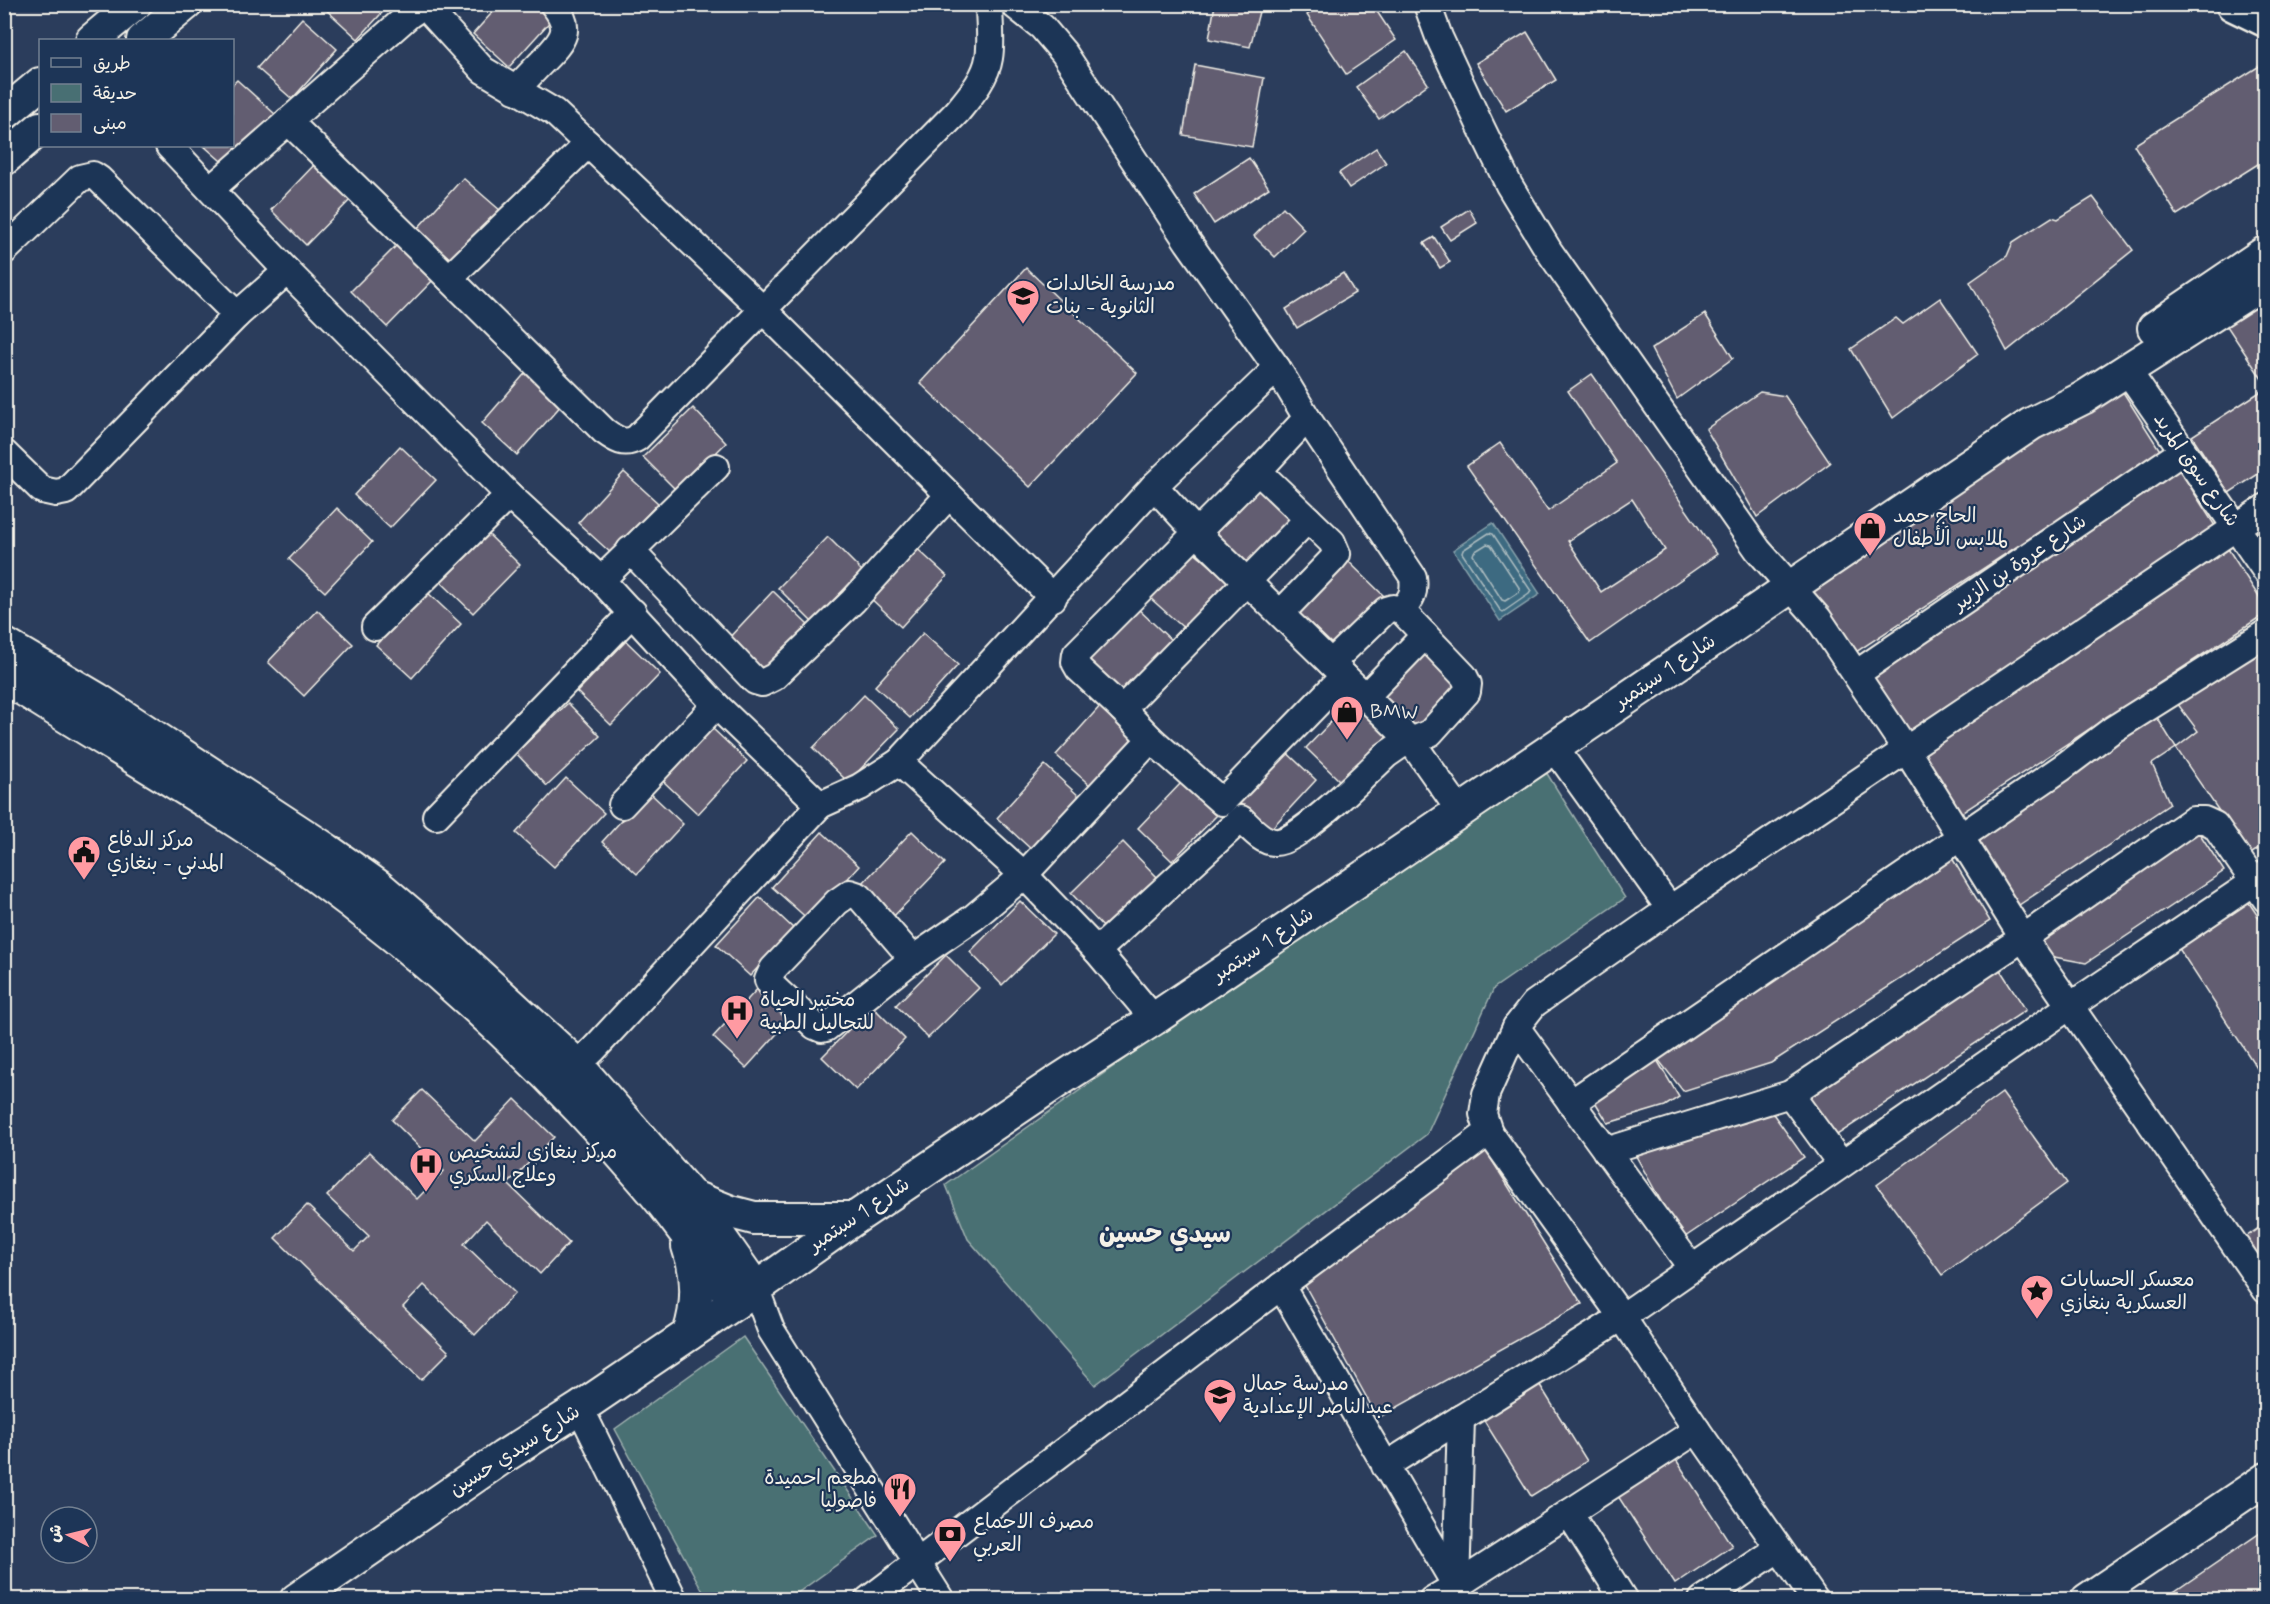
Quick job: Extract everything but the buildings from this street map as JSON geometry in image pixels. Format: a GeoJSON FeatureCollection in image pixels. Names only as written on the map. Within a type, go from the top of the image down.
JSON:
{"type":"FeatureCollection","features":[{"type":"Feature","properties":{"kind":"highway"},"geometry":{"type":"LineString","coordinates":[[2233,4],[2265,20]]}},
{"type":"Feature","properties":{"kind":"main road"},"geometry":{"type":"LineString","coordinates":[[93,39],[135,4]]}},
{"type":"Feature","properties":{"kind":"main road"},"geometry":{"type":"LineString","coordinates":[[144,39],[186,4]]}},
{"type":"Feature","properties":{"kind":"main road"},"geometry":{"type":"LineString","coordinates":[[4,114],[39,85]]}},
{"type":"Feature","properties":{"kind":"main road"},"geometry":{"type":"LineString","coordinates":[[4,159],[39,129]]}},
{"type":"Feature","properties":{"kind":"main road"},"geometry":{"type":"LineString","coordinates":[[2031,424],[2075,383],[2265,252]]}},
{"type":"Feature","properties":{"kind":"main road"},"geometry":{"type":"LineString","coordinates":[[2031,424],[2083,398],[2265,281]]}},
{"type":"Feature","properties":{"kind":"main road","name":"شارع 1 سبتمبر"},"geometry":{"type":"LineString","coordinates":[[745,1295],[855,1218],[1154,1019],[2031,424]]}},
{"type":"Feature","properties":{"kind":"main road"},"geometry":{"type":"LineString","coordinates":[[4,644],[107,705],[378,886],[518,1009],[577,1065],[690,1196],[745,1295]]}},
{"type":"Feature","properties":{"kind":"main road"},"geometry":{"type":"LineString","coordinates":[[4,677],[80,727],[216,809],[303,867],[390,933],[488,1018],[580,1109],[646,1183],[683,1231],[745,1295]]}},
{"type":"Feature","properties":{"kind":"main road"},"geometry":{"type":"LineString","coordinates":[[690,1196],[731,1212],[754,1218],[855,1218]]}},
{"type":"Feature","properties":{"kind":"main road"},"geometry":{"type":"LineString","coordinates":[[683,1231],[693,1260],[698,1298],[696,1315],[689,1334]]}},
{"type":"Feature","properties":{"kind":"main road","name":"شارع سيدي حسين"},"geometry":{"type":"LineString","coordinates":[[296,1599],[745,1295]]}},
{"type":"Feature","properties":{"kind":"main road"},"geometry":{"type":"LineString","coordinates":[[2086,1599],[2265,1479]]}},
{"type":"Feature","properties":{"kind":"street"},"geometry":{"type":"LineString","coordinates":[[515,90],[562,41],[564,22],[553,4]]}},
{"type":"Feature","properties":{"kind":"street"},"geometry":{"type":"LineString","coordinates":[[288,121],[604,431],[619,441],[629,443],[637,438],[974,92],[989,59],[989,4]]}},
{"type":"Feature","properties":{"kind":"street"},"geometry":{"type":"LineString","coordinates":[[1013,4],[1042,27],[1064,53],[1188,242],[1277,368],[1307,418],[1413,577],[1415,590],[1410,601],[1401,610]]}},
{"type":"Feature","properties":{"kind":"street"},"geometry":{"type":"LineString","coordinates":[[1427,4],[1439,37],[1509,185],[1549,251],[1758,550],[1818,618],[1907,751],[2023,938],[2265,1290]]}},
{"type":"Feature","properties":{"kind":"street"},"geometry":{"type":"LineString","coordinates":[[211,189],[409,15],[424,5],[483,70],[554,112],[588,144],[762,309],[1053,598]]}},
{"type":"Feature","properties":{"kind":"street"},"geometry":{"type":"LineString","coordinates":[[449,279],[588,144]]}},
{"type":"Feature","properties":{"kind":"street"},"geometry":{"type":"LineString","coordinates":[[170,147],[287,271],[509,495],[633,612],[716,705],[820,805]]}},
{"type":"Feature","properties":{"kind":"street"},"geometry":{"type":"LineString","coordinates":[[4,251],[80,178],[93,176],[99,179],[237,315]]}},
{"type":"Feature","properties":{"kind":"street"},"geometry":{"type":"LineString","coordinates":[[4,453],[42,490],[50,493],[66,491],[237,315],[287,271]]}},
{"type":"Feature","properties":{"kind":"street"},"geometry":{"type":"LineString","coordinates":[[577,1065],[820,805],[860,787],[899,762],[1053,598],[1154,486],[1277,368]]}},
{"type":"Feature","properties":{"kind":"street","name":"شارع سوق المربد"},"geometry":{"type":"LineString","coordinates":[[2127,370],[2265,571]]}},
{"type":"Feature","properties":{"kind":"street"},"geometry":{"type":"LineString","coordinates":[[1222,802],[1338,670],[1386,610],[1393,608],[1401,610],[1464,676],[1468,684],[1467,692],[1430,733],[1399,746],[1386,755],[1310,824],[1291,838],[1277,843],[1265,840],[1241,819],[1151,739],[1079,669],[1075,662],[1076,654],[1258,471],[1307,418]]}},
{"type":"Feature","properties":{"kind":"street","name":"شارع عروة بن الزبير"},"geometry":{"type":"LineString","coordinates":[[1856,674],[2183,452]]}},
{"type":"Feature","properties":{"kind":"street"},"geometry":{"type":"LineString","coordinates":[[601,580],[716,467]]}},
{"type":"Feature","properties":{"kind":"street"},"geometry":{"type":"LineString","coordinates":[[1258,471],[1332,542],[1337,554],[1281,613]]}},
{"type":"Feature","properties":{"kind":"street"},"geometry":{"type":"LineString","coordinates":[[1154,486],[1197,532],[1411,741],[1460,811]]}},
{"type":"Feature","properties":{"kind":"street"},"geometry":{"type":"LineString","coordinates":[[375,627],[509,495]]}},
{"type":"Feature","properties":{"kind":"street"},"geometry":{"type":"LineString","coordinates":[[630,550],[756,681],[762,684],[774,677],[853,601],[949,495]]}},
{"type":"Feature","properties":{"kind":"street"},"geometry":{"type":"LineString","coordinates":[[1815,1599],[1778,1549],[1622,1317],[1489,1132],[1483,1114],[1486,1094],[1516,1027],[1534,1004],[1670,909],[2265,507]]}},
{"type":"Feature","properties":{"kind":"street"},"geometry":{"type":"LineString","coordinates":[[1122,709],[1308,519]]}},
{"type":"Feature","properties":{"kind":"street"},"geometry":{"type":"LineString","coordinates":[[436,816],[633,612]]}},
{"type":"Feature","properties":{"kind":"street"},"geometry":{"type":"LineString","coordinates":[[1571,1103],[2063,768],[2112,730],[2265,633]]}},
{"type":"Feature","properties":{"kind":"street"},"geometry":{"type":"LineString","coordinates":[[1365,697],[1425,635]]}},
{"type":"Feature","properties":{"kind":"street"},"geometry":{"type":"LineString","coordinates":[[622,805],[716,705]]}},
{"type":"Feature","properties":{"kind":"street"},"geometry":{"type":"LineString","coordinates":[[913,959],[859,896],[850,893],[837,902],[773,969],[768,980],[814,1026],[822,1029],[913,959],[974,918],[1024,875],[1151,739]]}},
{"type":"Feature","properties":{"kind":"street"},"geometry":{"type":"LineString","coordinates":[[1554,747],[1670,909]]}},
{"type":"Feature","properties":{"kind":"street"},"geometry":{"type":"LineString","coordinates":[[899,762],[1024,875],[1097,951],[1154,1019]]}},
{"type":"Feature","properties":{"kind":"street"},"geometry":{"type":"LineString","coordinates":[[1097,951],[1241,819]]}},
{"type":"Feature","properties":{"kind":"street"},"geometry":{"type":"LineString","coordinates":[[1386,1466],[1622,1317],[2070,1006],[2262,885],[2215,825],[2204,820],[2193,820],[2023,938],[1790,1094],[1606,1151]]}},
{"type":"Feature","properties":{"kind":"street"},"geometry":{"type":"LineString","coordinates":[[1516,1027],[1692,1267]]}},
{"type":"Feature","properties":{"kind":"street"},"geometry":{"type":"LineString","coordinates":[[1790,1094],[1841,1164]]}},
{"type":"Feature","properties":{"kind":"street"},"geometry":{"type":"LineString","coordinates":[[868,1599],[919,1563],[1281,1286],[1489,1132]]}},
{"type":"Feature","properties":{"kind":"street"},"geometry":{"type":"LineString","coordinates":[[1281,1286],[1386,1466],[1456,1593]]}},
{"type":"Feature","properties":{"kind":"street"},"geometry":{"type":"LineString","coordinates":[[745,1295],[771,1330],[941,1599]]}},
{"type":"Feature","properties":{"kind":"street"},"geometry":{"type":"LineString","coordinates":[[580,1408],[674,1599]]}},
{"type":"Feature","properties":{"kind":"street"},"geometry":{"type":"LineString","coordinates":[[1456,1593],[1461,1418]]}},
{"type":"Feature","properties":{"kind":"street"},"geometry":{"type":"LineString","coordinates":[[1432,1599],[1456,1593],[1569,1513],[1697,1430]]}},
{"type":"Feature","properties":{"kind":"street"},"geometry":{"type":"LineString","coordinates":[[1569,1513],[1624,1599]]}},
{"type":"Feature","properties":{"kind":"street"},"geometry":{"type":"LineString","coordinates":[[1702,1599],[1778,1549]]}},
{"type":"Feature","properties":{"kind":"green space"},"geometry":{"type":"Polygon","coordinates":[[[1541,764],[1625,898],[1494,988],[1427,1134],[1095,1385],[968,1239],[946,1185],[1541,764]]]}},
{"type":"Feature","properties":{"kind":"green space"},"geometry":{"type":"Polygon","coordinates":[[[743,1337],[878,1535],[789,1599],[707,1599],[615,1429],[743,1337]]]}},
{"type":"Feature","properties":{"kind":"water"},"geometry":{"type":"Polygon","coordinates":[[[1493,523],[1540,594],[1500,621],[1453,550],[1493,523]]]}},
{"type":"Feature","properties":{"kind":"place","name":"مدرسة الخالدات الثانوية - بنات"},"geometry":{"type":"Point","coordinates":[1023,325]}},
{"type":"Feature","properties":{"kind":"place","name":"الحاج حمد لملابس الأطفال"},"geometry":{"type":"Point","coordinates":[1870,557]}},
{"type":"Feature","properties":{"kind":"place","name":"BMW"},"geometry":{"type":"Point","coordinates":[1347,741]}},
{"type":"Feature","properties":{"kind":"place","name":"مركز الدفاع المدني - بنغازي"},"geometry":{"type":"Point","coordinates":[84,881]}},
{"type":"Feature","properties":{"kind":"place","name":"مختبر الحياة للتحاليل الطبية"},"geometry":{"type":"Point","coordinates":[737,1040]}},
{"type":"Feature","properties":{"kind":"place","name":"مركز بنغازي لتشخيص وعلاج السكري"},"geometry":{"type":"Point","coordinates":[426,1193]}},
{"type":"Feature","properties":{"kind":"place","name":"معسكر الحسابات العسكرية بنغازي"},"geometry":{"type":"Point","coordinates":[2037,1320]}},
{"type":"Feature","properties":{"kind":"place","name":"مدرسة جمال عبدالناصر الإعدادية"},"geometry":{"type":"Point","coordinates":[1220,1424]}},
{"type":"Feature","properties":{"kind":"place","name":"مطعم احميدة فاصوليا"},"geometry":{"type":"Point","coordinates":[900,1518]}},
{"type":"Feature","properties":{"kind":"place","name":"مصرف الاجماع العربي"},"geometry":{"type":"Point","coordinates":[950,1563]}},
{"type":"Feature","properties":{"kind":"district","name":"سيدي حسين"},"geometry":{"type":"Point","coordinates":[1165,1235]}}]}
